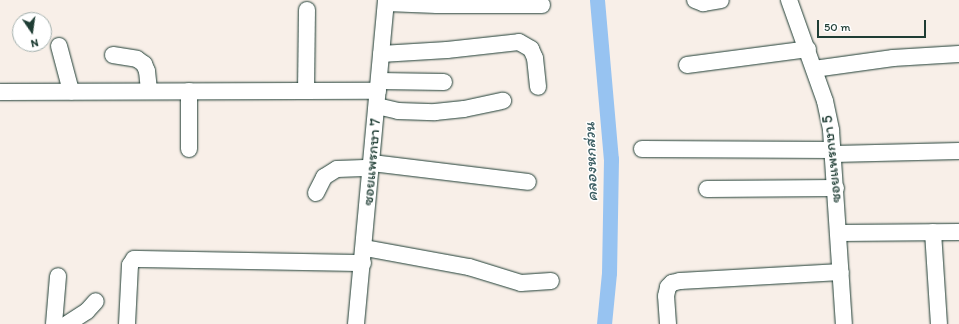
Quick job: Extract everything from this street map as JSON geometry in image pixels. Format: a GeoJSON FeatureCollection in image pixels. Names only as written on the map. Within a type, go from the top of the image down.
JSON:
{"type":"FeatureCollection","features":[{"type":"Feature","properties":{"kind":"street"},"geometry":{"type":"LineString","coordinates":[[695,0],[703,3],[721,0]]}},
{"type":"Feature","properties":{"kind":"street","name":"ซอยแพรกษา 5"},"geometry":{"type":"LineString","coordinates":[[789,0],[808,49],[825,101],[834,152],[844,324]]}},
{"type":"Feature","properties":{"kind":"street"},"geometry":{"type":"LineString","coordinates":[[386,1],[542,4]]}},
{"type":"Feature","properties":{"kind":"street","name":"ซอยแพรกษา 7"},"geometry":{"type":"LineString","coordinates":[[356,324],[364,255],[386,1]]}},
{"type":"Feature","properties":{"kind":"street"},"geometry":{"type":"LineString","coordinates":[[306,91],[307,10]]}},
{"type":"Feature","properties":{"kind":"street"},"geometry":{"type":"LineString","coordinates":[[381,54],[447,50],[519,42],[531,49],[536,58],[538,86]]}},
{"type":"Feature","properties":{"kind":"street"},"geometry":{"type":"LineString","coordinates":[[59,46],[71,91]]}},
{"type":"Feature","properties":{"kind":"street"},"geometry":{"type":"LineString","coordinates":[[687,65],[808,49]]}},
{"type":"Feature","properties":{"kind":"street"},"geometry":{"type":"LineString","coordinates":[[814,69],[893,58],[959,54]]}},
{"type":"Feature","properties":{"kind":"street"},"geometry":{"type":"LineString","coordinates":[[113,55],[137,59],[144,64],[147,70],[149,91]]}},
{"type":"Feature","properties":{"kind":"street"},"geometry":{"type":"LineString","coordinates":[[0,92],[378,92],[444,82]]}},
{"type":"Feature","properties":{"kind":"street"},"geometry":{"type":"LineString","coordinates":[[189,91],[189,149]]}},
{"type":"Feature","properties":{"kind":"street"},"geometry":{"type":"LineString","coordinates":[[378,92],[398,111],[436,112],[464,109],[503,101]]}},
{"type":"Feature","properties":{"kind":"street"},"geometry":{"type":"LineString","coordinates":[[642,149],[834,152],[959,151]]}},
{"type":"Feature","properties":{"kind":"street"},"geometry":{"type":"LineString","coordinates":[[316,193],[324,177],[336,169],[372,166],[528,182]]}},
{"type":"Feature","properties":{"kind":"street"},"geometry":{"type":"LineString","coordinates":[[707,189],[836,188]]}},
{"type":"Feature","properties":{"kind":"street"},"geometry":{"type":"LineString","coordinates":[[933,232],[939,324]]}},
{"type":"Feature","properties":{"kind":"street"},"geometry":{"type":"LineString","coordinates":[[839,233],[959,232]]}},
{"type":"Feature","properties":{"kind":"street"},"geometry":{"type":"LineString","coordinates":[[127,324],[130,265],[134,259],[364,255],[469,267],[521,283],[551,281]]}},
{"type":"Feature","properties":{"kind":"street"},"geometry":{"type":"LineString","coordinates":[[668,324],[666,296],[668,287],[672,283],[680,281],[841,272]]}},
{"type":"Feature","properties":{"kind":"street"},"geometry":{"type":"LineString","coordinates":[[54,324],[58,276]]}},
{"type":"Feature","properties":{"kind":"street"},"geometry":{"type":"LineString","coordinates":[[67,324],[87,311],[96,301]]}},
{"type":"Feature","properties":{"kind":"waterway","name":"คลองหกส่วน"},"geometry":{"type":"LineString","coordinates":[[597,0],[611,159],[609,273],[604,324]]}}]}
